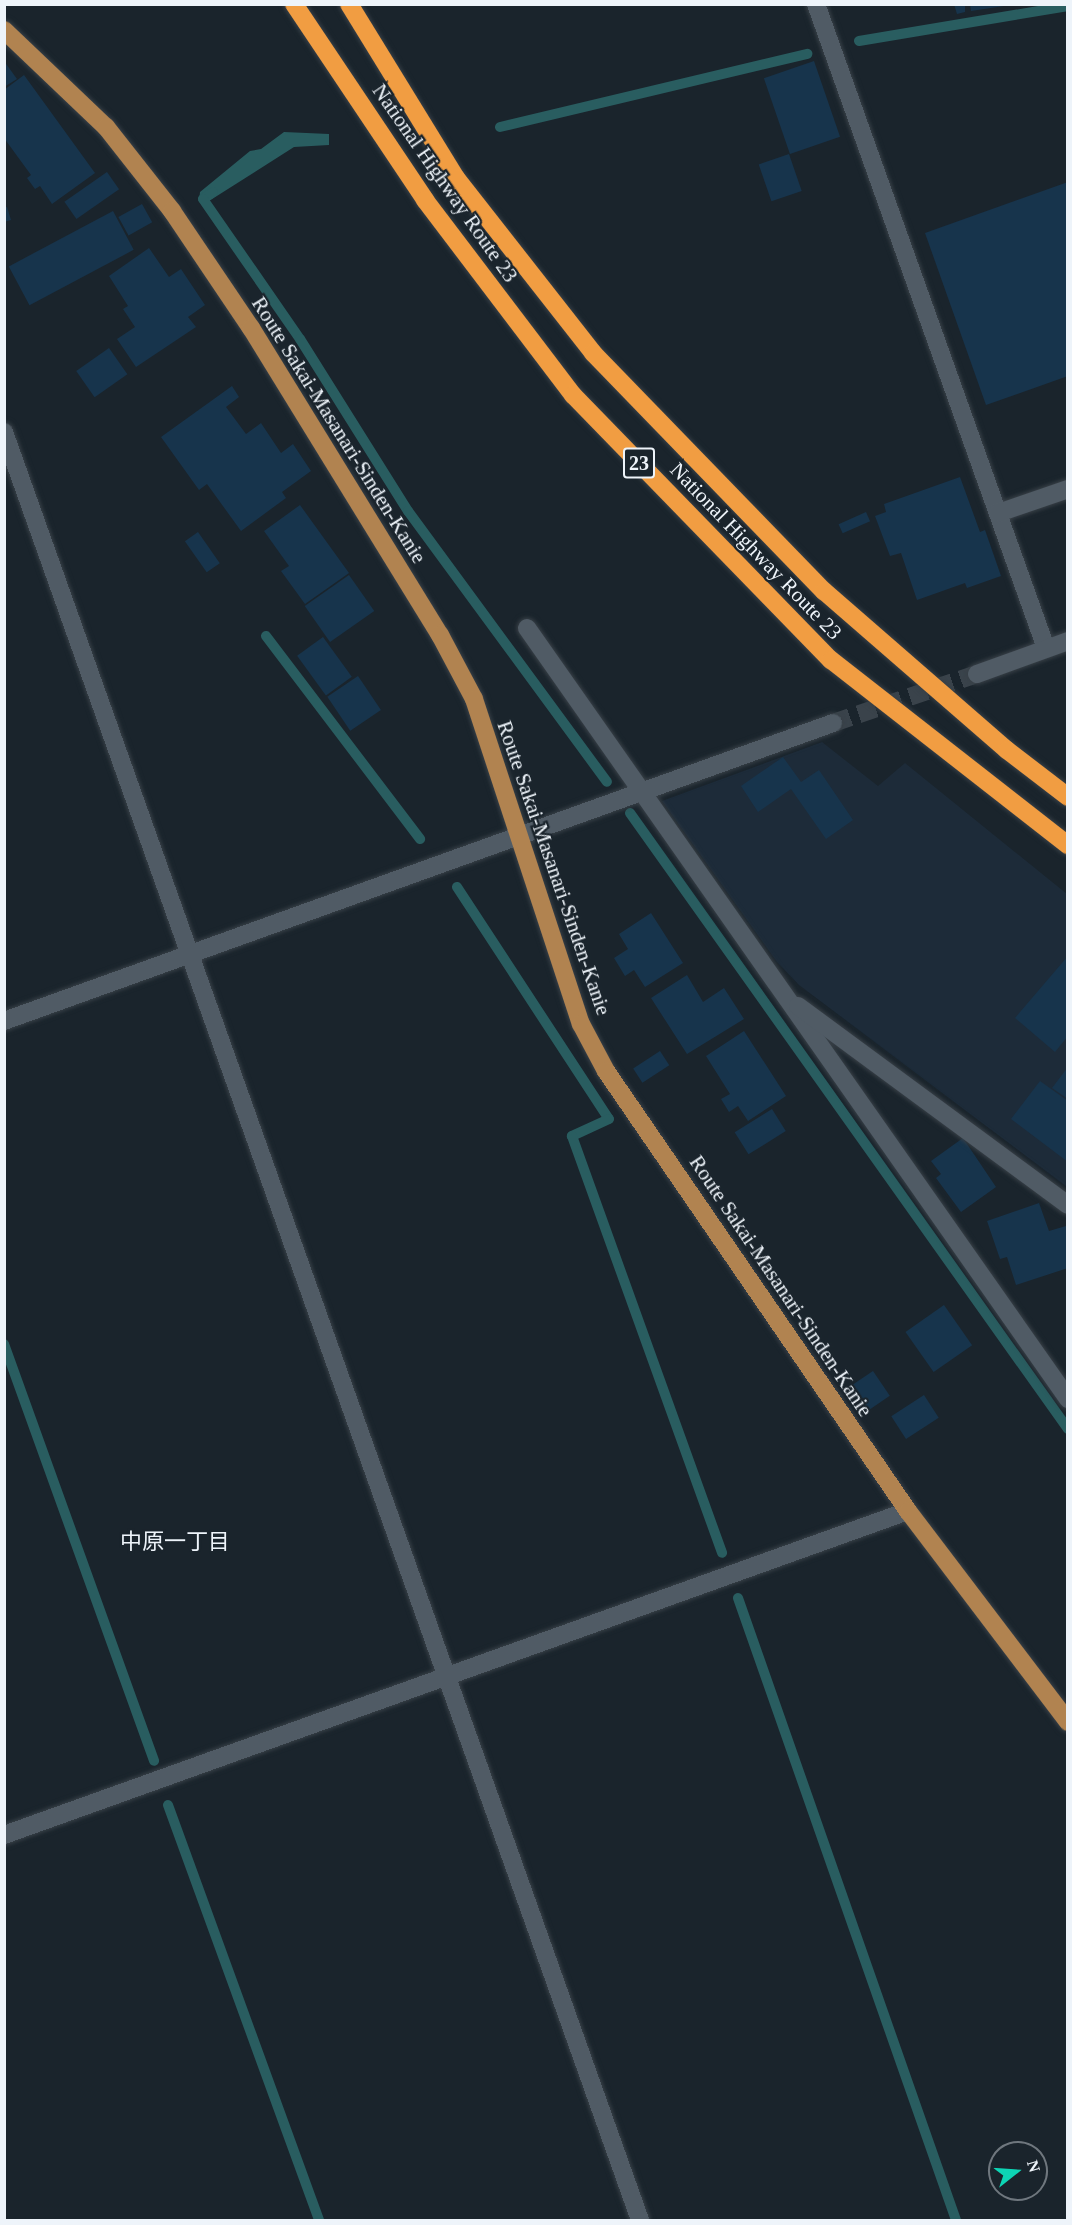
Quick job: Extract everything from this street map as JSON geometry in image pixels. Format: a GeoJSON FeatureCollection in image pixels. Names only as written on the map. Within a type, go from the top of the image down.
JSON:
{"type":"FeatureCollection","features":[{"type":"Feature","properties":{"kind":"highway","name":"National Highway Route 23"},"geometry":{"type":"LineString","coordinates":[[294,4],[425,200],[573,395],[831,660],[1068,845]]}},
{"type":"Feature","properties":{"kind":"highway","name":"National Highway Route 23"},"geometry":{"type":"LineString","coordinates":[[349,4],[456,178],[593,353],[824,591],[1007,750],[1068,796]]}},
{"type":"Feature","properties":{"kind":"main road","name":"Route Sakai-Masanari-Sinden-Kanie"},"geometry":{"type":"LineString","coordinates":[[4,30],[106,127],[172,211],[250,328],[440,635],[469,690],[516,835],[582,1024],[606,1071],[908,1511],[1068,1722]]}},
{"type":"Feature","properties":{"kind":"street"},"geometry":{"type":"LineString","coordinates":[[816,4],[1046,648]]}},
{"type":"Feature","properties":{"kind":"street"},"geometry":{"type":"LineString","coordinates":[[4,432],[640,2220]]}},
{"type":"Feature","properties":{"kind":"street"},"geometry":{"type":"LineString","coordinates":[[998,513],[1068,489]]}},
{"type":"Feature","properties":{"kind":"street"},"geometry":{"type":"LineString","coordinates":[[527,628],[1068,1399]]}},
{"type":"Feature","properties":{"kind":"street"},"geometry":{"type":"LineString","coordinates":[[977,674],[1068,641]]}},
{"type":"Feature","properties":{"kind":"street"},"geometry":{"type":"LineString","coordinates":[[4,1021],[516,835],[833,723]]}},
{"type":"Feature","properties":{"kind":"street"},"geometry":{"type":"LineString","coordinates":[[785,996],[1068,1205]]}},
{"type":"Feature","properties":{"kind":"street"},"geometry":{"type":"LineString","coordinates":[[4,1835],[908,1511]]}},
{"type":"Feature","properties":{"kind":"shaded area"},"geometry":{"type":"Polygon","coordinates":[[[284,132],[329,134],[329,145],[294,147],[209,201],[199,201],[200,192],[250,151],[261,149],[284,132]]]}},
{"type":"Feature","properties":{"kind":"shaded area"},"geometry":{"type":"Polygon","coordinates":[[[822,742],[878,786],[905,763],[1067,894],[1067,1187],[799,985],[777,962],[662,801],[822,742]]]}},
{"type":"Feature","properties":{"kind":"building"},"geometry":{"type":"Polygon","coordinates":[[[954,4],[965,4],[965,12],[957,14],[954,4]]]}},
{"type":"Feature","properties":{"kind":"building"},"geometry":{"type":"Polygon","coordinates":[[[970,4],[1004,4],[1004,6],[971,11],[970,4]]]}},
{"type":"Feature","properties":{"kind":"building"},"geometry":{"type":"Polygon","coordinates":[[[4,61],[17,79],[4,87],[4,61]]]}},
{"type":"Feature","properties":{"kind":"building"},"geometry":{"type":"Polygon","coordinates":[[[814,61],[840,137],[790,154],[764,78],[814,61]]]}},
{"type":"Feature","properties":{"kind":"building"},"geometry":{"type":"Polygon","coordinates":[[[24,75],[95,173],[52,204],[40,186],[35,189],[27,178],[31,175],[4,138],[4,90],[24,75]]]}},
{"type":"Feature","properties":{"kind":"building"},"geometry":{"type":"Polygon","coordinates":[[[789,154],[802,191],[771,201],[759,164],[789,154]]]}},
{"type":"Feature","properties":{"kind":"building"},"geometry":{"type":"Polygon","coordinates":[[[107,172],[119,189],[76,219],[64,202],[107,172]]]}},
{"type":"Feature","properties":{"kind":"building"},"geometry":{"type":"Polygon","coordinates":[[[1068,182],[1068,376],[986,405],[925,233],[1068,182]]]}},
{"type":"Feature","properties":{"kind":"building"},"geometry":{"type":"Polygon","coordinates":[[[142,204],[152,222],[129,235],[118,217],[142,204]]]}},
{"type":"Feature","properties":{"kind":"building"},"geometry":{"type":"Polygon","coordinates":[[[7,207],[11,220],[4,222],[4,208],[7,207]]]}},
{"type":"Feature","properties":{"kind":"building"},"geometry":{"type":"Polygon","coordinates":[[[113,211],[134,250],[29,305],[9,266],[113,211]]]}},
{"type":"Feature","properties":{"kind":"building"},"geometry":{"type":"Polygon","coordinates":[[[149,248],[169,277],[181,269],[205,305],[188,317],[196,327],[136,367],[117,339],[135,327],[123,309],[128,306],[109,276],[149,248]]]}},
{"type":"Feature","properties":{"kind":"building"},"geometry":{"type":"Polygon","coordinates":[[[109,348],[127,374],[95,397],[76,371],[109,348]]]}},
{"type":"Feature","properties":{"kind":"building"},"geometry":{"type":"Polygon","coordinates":[[[232,386],[239,397],[226,407],[246,434],[261,423],[281,453],[293,444],[311,471],[282,492],[286,498],[241,531],[207,484],[199,490],[161,437],[232,386]]]}},
{"type":"Feature","properties":{"kind":"building"},"geometry":{"type":"Polygon","coordinates":[[[960,477],[980,532],[985,530],[1001,576],[967,588],[965,583],[917,600],[901,553],[890,556],[875,516],[886,512],[884,504],[960,477]]]}},
{"type":"Feature","properties":{"kind":"building"},"geometry":{"type":"Polygon","coordinates":[[[300,505],[349,573],[305,604],[281,571],[289,566],[264,531],[300,505]]]}},
{"type":"Feature","properties":{"kind":"building"},"geometry":{"type":"Polygon","coordinates":[[[866,512],[870,521],[843,533],[839,524],[866,512]]]}},
{"type":"Feature","properties":{"kind":"building"},"geometry":{"type":"Polygon","coordinates":[[[198,532],[220,563],[207,572],[185,541],[198,532]]]}},
{"type":"Feature","properties":{"kind":"building"},"geometry":{"type":"Polygon","coordinates":[[[349,575],[374,611],[330,642],[305,606],[349,575]]]}},
{"type":"Feature","properties":{"kind":"building"},"geometry":{"type":"Polygon","coordinates":[[[323,637],[352,677],[326,695],[297,656],[323,637]]]}},
{"type":"Feature","properties":{"kind":"building"},"geometry":{"type":"Polygon","coordinates":[[[358,676],[381,710],[350,731],[327,697],[358,676]]]}},
{"type":"Feature","properties":{"kind":"building"},"geometry":{"type":"Polygon","coordinates":[[[783,757],[801,782],[819,770],[853,820],[826,839],[791,789],[758,812],[741,786],[783,757]]]}},
{"type":"Feature","properties":{"kind":"building"},"geometry":{"type":"Polygon","coordinates":[[[651,913],[683,963],[645,987],[634,970],[625,976],[614,958],[628,949],[619,934],[651,913]]]}},
{"type":"Feature","properties":{"kind":"building"},"geometry":{"type":"Polygon","coordinates":[[[1068,956],[1068,1036],[1055,1052],[1015,1018],[1068,956]]]}},
{"type":"Feature","properties":{"kind":"building"},"geometry":{"type":"Polygon","coordinates":[[[687,975],[703,1002],[724,988],[744,1019],[687,1054],[651,998],[687,975]]]}},
{"type":"Feature","properties":{"kind":"building"},"geometry":{"type":"Polygon","coordinates":[[[744,1031],[786,1096],[748,1121],[738,1106],[729,1112],[721,1099],[730,1094],[706,1056],[744,1031]]]}},
{"type":"Feature","properties":{"kind":"building"},"geometry":{"type":"Polygon","coordinates":[[[660,1051],[669,1065],[642,1083],[633,1068],[660,1051]]]}},
{"type":"Feature","properties":{"kind":"building"},"geometry":{"type":"Polygon","coordinates":[[[1068,1067],[1068,1099],[1052,1088],[1068,1067]]]}},
{"type":"Feature","properties":{"kind":"building"},"geometry":{"type":"Polygon","coordinates":[[[1040,1081],[1068,1101],[1068,1162],[1011,1119],[1040,1081]]]}},
{"type":"Feature","properties":{"kind":"building"},"geometry":{"type":"Polygon","coordinates":[[[772,1109],[786,1131],[748,1154],[735,1132],[772,1109]]]}},
{"type":"Feature","properties":{"kind":"building"},"geometry":{"type":"Polygon","coordinates":[[[963,1138],[996,1187],[961,1212],[936,1178],[941,1174],[931,1161],[963,1138]]]}},
{"type":"Feature","properties":{"kind":"building"},"geometry":{"type":"Polygon","coordinates":[[[1039,1203],[1049,1231],[1066,1226],[1068,1268],[1016,1285],[1007,1257],[1000,1259],[987,1221],[1039,1203]]]}},
{"type":"Feature","properties":{"kind":"building"},"geometry":{"type":"Polygon","coordinates":[[[944,1305],[972,1345],[934,1372],[905,1332],[944,1305]]]}},
{"type":"Feature","properties":{"kind":"building"},"geometry":{"type":"Polygon","coordinates":[[[873,1371],[890,1396],[865,1413],[848,1388],[873,1371]]]}},
{"type":"Feature","properties":{"kind":"building"},"geometry":{"type":"Polygon","coordinates":[[[924,1395],[939,1418],[906,1439],[891,1416],[924,1395]]]}},
{"type":"Feature","properties":{"kind":"waterway"},"geometry":{"type":"LineString","coordinates":[[859,41],[1068,6]]}},
{"type":"Feature","properties":{"kind":"waterway"},"geometry":{"type":"LineString","coordinates":[[500,127],[807,54]]}},
{"type":"Feature","properties":{"kind":"waterway"},"geometry":{"type":"LineString","coordinates":[[213,192],[203,199],[300,339],[408,511],[607,782]]}},
{"type":"Feature","properties":{"kind":"waterway"},"geometry":{"type":"LineString","coordinates":[[266,636],[420,839]]}},
{"type":"Feature","properties":{"kind":"waterway"},"geometry":{"type":"LineString","coordinates":[[630,813],[1068,1429]]}},
{"type":"Feature","properties":{"kind":"waterway"},"geometry":{"type":"LineString","coordinates":[[457,887],[609,1119],[572,1136],[722,1553]]}},
{"type":"Feature","properties":{"kind":"waterway"},"geometry":{"type":"LineString","coordinates":[[4,1344],[154,1761]]}},
{"type":"Feature","properties":{"kind":"waterway"},"geometry":{"type":"LineString","coordinates":[[738,1598],[956,2220]]}},
{"type":"Feature","properties":{"kind":"waterway"},"geometry":{"type":"LineString","coordinates":[[168,1805],[319,2220]]}},
{"type":"Feature","properties":{"kind":"tunnel"},"geometry":{"type":"LineString","coordinates":[[833,723],[977,674]]}},
{"type":"Feature","properties":{"kind":"district","name":"中原一丁目"},"geometry":{"type":"Point","coordinates":[175,1542]}}]}
